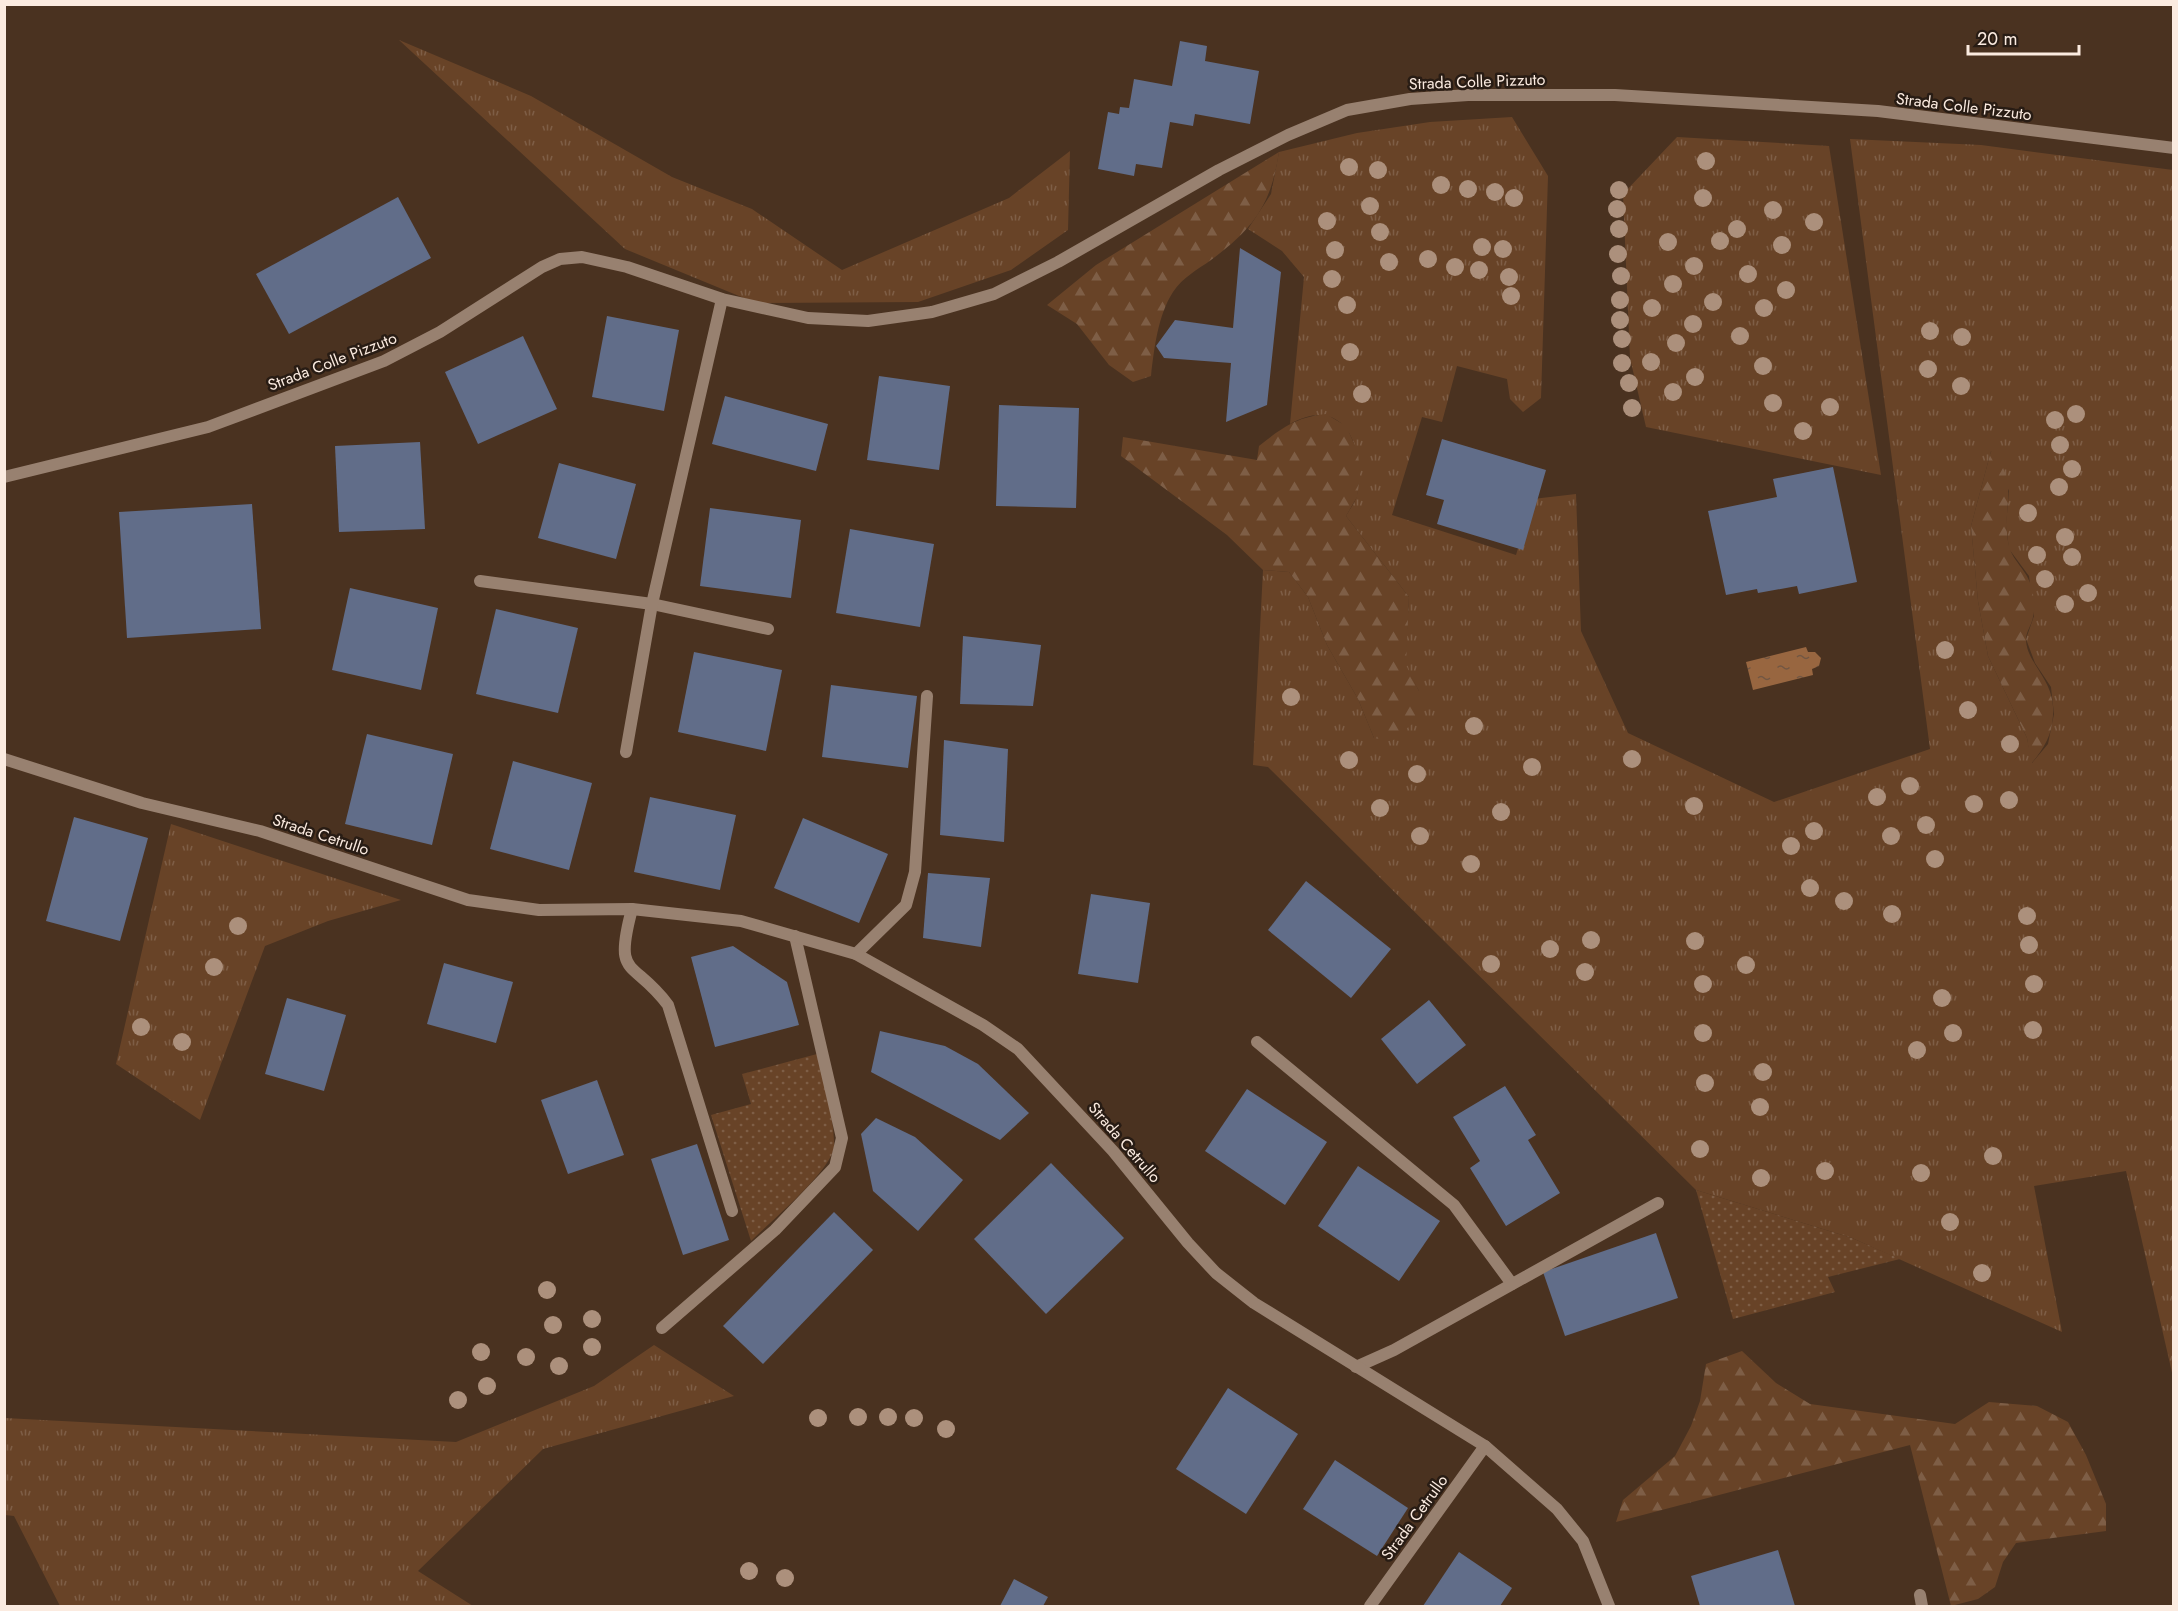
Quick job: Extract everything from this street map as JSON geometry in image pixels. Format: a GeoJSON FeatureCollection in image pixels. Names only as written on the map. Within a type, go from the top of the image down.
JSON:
{"type":"FeatureCollection","features":[{"type":"Feature","properties":{"kind":"street","name":"Strada Colle Pizzuto"},"geometry":{"type":"LineString","coordinates":[[4,477],[208,427],[384,361],[440,332],[542,267],[560,259],[582,257],[627,267],[722,299],[808,318],[868,321],[932,312],[994,294],[1058,262],[1219,170],[1288,135],[1347,110],[1410,99],[1468,95],[1615,95],[1878,111],[2174,148]]}},
{"type":"Feature","properties":{"kind":"street"},"geometry":{"type":"LineString","coordinates":[[626,752],[652,604],[722,299]]}},
{"type":"Feature","properties":{"kind":"street"},"geometry":{"type":"LineString","coordinates":[[480,581],[652,604],[768,629]]}},
{"type":"Feature","properties":{"kind":"street"},"geometry":{"type":"LineString","coordinates":[[855,954],[906,905],[915,872],[927,696]]}},
{"type":"Feature","properties":{"kind":"street","name":"Strada Cetrullo"},"geometry":{"type":"LineString","coordinates":[[4,759],[142,803],[260,831],[468,900],[539,910],[632,909],[741,921],[855,954],[983,1024],[1018,1049],[1113,1151],[1188,1243],[1216,1273],[1254,1303],[1485,1446],[1557,1509],[1583,1541],[1609,1606]]}},
{"type":"Feature","properties":{"kind":"street"},"geometry":{"type":"LineString","coordinates":[[632,909],[624,940],[625,962],[637,976],[657,990],[668,1005],[732,1211]]}},
{"type":"Feature","properties":{"kind":"street"},"geometry":{"type":"LineString","coordinates":[[662,1328],[775,1230],[835,1167],[842,1138],[795,936]]}},
{"type":"Feature","properties":{"kind":"street"},"geometry":{"type":"LineString","coordinates":[[1257,1042],[1454,1205],[1512,1284]]}},
{"type":"Feature","properties":{"kind":"street"},"geometry":{"type":"LineString","coordinates":[[1356,1368],[1658,1203]]}},
{"type":"Feature","properties":{"kind":"street","name":"Strada Cetrullo"},"geometry":{"type":"LineString","coordinates":[[1370,1606],[1485,1446]]}},
{"type":"Feature","properties":{"kind":"green space"},"geometry":{"type":"Polygon","coordinates":[[[399,40],[531,96],[672,177],[752,209],[842,270],[1009,198],[1070,151],[1068,230],[1011,270],[918,302],[756,303],[625,249],[399,40]]]}},
{"type":"Feature","properties":{"kind":"green space"},"geometry":{"type":"Polygon","coordinates":[[[1512,117],[1548,176],[1541,398],[1523,412],[1510,399],[1507,379],[1457,366],[1442,422],[1422,417],[1392,515],[1516,555],[1533,499],[1576,494],[1581,631],[1628,733],[1774,802],[1930,749],[1850,139],[1981,145],[2173,170],[2173,1377],[2126,1171],[2034,1186],[2062,1332],[1852,1238],[1696,1190],[1268,767],[1253,765],[1263,570],[1289,572],[1308,597],[1327,645],[1358,699],[1374,738],[1419,691],[1405,665],[1409,597],[1346,516],[1357,495],[1359,477],[1358,460],[1348,431],[1338,421],[1325,416],[1309,416],[1290,424],[1304,277],[1282,251],[1248,229],[1271,194],[1279,152],[1357,133],[1430,122],[1512,117]],[[1991,451],[1971,526],[1978,601],[1988,656],[2027,738],[2032,763],[2048,744],[2054,714],[2051,687],[2035,663],[2026,639],[2034,616],[2029,576],[2009,549],[2006,525],[2009,491],[1991,451]]]}},
{"type":"Feature","properties":{"kind":"green space"},"geometry":{"type":"Polygon","coordinates":[[[1677,137],[1829,146],[1881,475],[1646,427],[1630,358],[1623,194],[1677,137]]]}},
{"type":"Feature","properties":{"kind":"green space"},"geometry":{"type":"Polygon","coordinates":[[[1279,152],[1271,187],[1258,214],[1249,226],[1226,248],[1186,278],[1173,292],[1160,322],[1151,376],[1133,382],[1109,365],[1077,324],[1047,305],[1096,265],[1279,152]]]}},
{"type":"Feature","properties":{"kind":"green space"},"geometry":{"type":"Polygon","coordinates":[[[1326,414],[1346,426],[1358,452],[1360,477],[1357,497],[1346,516],[1409,597],[1406,665],[1419,691],[1418,719],[1392,741],[1374,738],[1358,699],[1327,645],[1308,597],[1289,572],[1263,570],[1227,535],[1121,456],[1123,437],[1257,460],[1259,446],[1282,429],[1306,418],[1326,414]]]}},
{"type":"Feature","properties":{"kind":"green space"},"geometry":{"type":"Polygon","coordinates":[[[1991,451],[2006,474],[2009,546],[2029,579],[2033,594],[2034,611],[2026,636],[2027,648],[2046,682],[2053,703],[2049,736],[2031,764],[2027,738],[1988,656],[1978,601],[1971,526],[1991,451]]]}},
{"type":"Feature","properties":{"kind":"green space"},"geometry":{"type":"Polygon","coordinates":[[[171,824],[401,900],[328,921],[265,946],[200,1120],[116,1064],[171,824]]]}},
{"type":"Feature","properties":{"kind":"green space"},"geometry":{"type":"Polygon","coordinates":[[[817,1054],[833,1125],[834,1147],[831,1157],[812,1182],[751,1241],[711,1115],[751,1104],[742,1074],[817,1054]]]}},
{"type":"Feature","properties":{"kind":"green space"},"geometry":{"type":"Polygon","coordinates":[[[1696,1190],[1852,1238],[1900,1259],[1828,1277],[1835,1292],[1733,1319],[1696,1190]]]}},
{"type":"Feature","properties":{"kind":"green space"},"geometry":{"type":"Polygon","coordinates":[[[654,1345],[734,1396],[543,1449],[418,1571],[473,1606],[60,1606],[14,1516],[5,1515],[5,1418],[456,1442],[594,1386],[654,1345]]]}},
{"type":"Feature","properties":{"kind":"green space"},"geometry":{"type":"Polygon","coordinates":[[[1742,1351],[1776,1383],[1810,1404],[1955,1424],[1989,1402],[2037,1406],[2068,1422],[2086,1455],[2106,1504],[2106,1531],[2016,1543],[2003,1562],[1995,1587],[1978,1599],[1951,1606],[1910,1445],[1616,1522],[1623,1500],[1675,1456],[1691,1426],[1700,1401],[1706,1364],[1742,1351]]]}},
{"type":"Feature","properties":{"kind":"water"},"geometry":{"type":"Polygon","coordinates":[[[1806,647],[1808,652],[1815,652],[1821,658],[1819,666],[1812,669],[1813,675],[1753,690],[1746,662],[1806,647]]]}},
{"type":"Feature","properties":{"kind":"building"},"geometry":{"type":"Polygon","coordinates":[[[1180,41],[1207,46],[1205,61],[1259,71],[1250,124],[1195,114],[1193,126],[1170,122],[1162,168],[1136,164],[1134,176],[1098,169],[1108,112],[1119,114],[1120,107],[1129,108],[1134,79],[1172,86],[1180,41]]]}},
{"type":"Feature","properties":{"kind":"building"},"geometry":{"type":"Polygon","coordinates":[[[398,197],[431,258],[289,334],[256,274],[398,197]]]}},
{"type":"Feature","properties":{"kind":"building"},"geometry":{"type":"Polygon","coordinates":[[[1240,248],[1281,272],[1267,405],[1226,422],[1231,363],[1164,358],[1156,346],[1175,320],[1233,328],[1240,248]]]}},
{"type":"Feature","properties":{"kind":"building"},"geometry":{"type":"Polygon","coordinates":[[[607,316],[679,330],[664,411],[592,397],[607,316]]]}},
{"type":"Feature","properties":{"kind":"building"},"geometry":{"type":"Polygon","coordinates":[[[523,336],[557,409],[478,444],[445,372],[523,336]]]}},
{"type":"Feature","properties":{"kind":"building"},"geometry":{"type":"Polygon","coordinates":[[[879,376],[950,386],[939,470],[867,460],[879,376]]]}},
{"type":"Feature","properties":{"kind":"building"},"geometry":{"type":"Polygon","coordinates":[[[725,396],[828,424],[816,471],[712,444],[725,396]]]}},
{"type":"Feature","properties":{"kind":"building"},"geometry":{"type":"Polygon","coordinates":[[[999,405],[1079,408],[1076,508],[996,506],[999,405]]]}},
{"type":"Feature","properties":{"kind":"building"},"geometry":{"type":"Polygon","coordinates":[[[1442,439],[1546,470],[1523,550],[1437,524],[1444,500],[1426,495],[1442,439]]]}},
{"type":"Feature","properties":{"kind":"building"},"geometry":{"type":"Polygon","coordinates":[[[420,442],[425,529],[339,532],[335,446],[420,442]]]}},
{"type":"Feature","properties":{"kind":"building"},"geometry":{"type":"Polygon","coordinates":[[[559,463],[636,484],[616,559],[538,538],[559,463]]]}},
{"type":"Feature","properties":{"kind":"building"},"geometry":{"type":"Polygon","coordinates":[[[1833,467],[1857,582],[1799,594],[1797,586],[1758,593],[1757,589],[1726,595],[1708,511],[1777,497],[1773,479],[1833,467]]]}},
{"type":"Feature","properties":{"kind":"building"},"geometry":{"type":"Polygon","coordinates":[[[252,504],[261,629],[127,638],[119,512],[252,504]]]}},
{"type":"Feature","properties":{"kind":"building"},"geometry":{"type":"Polygon","coordinates":[[[710,508],[801,520],[791,598],[700,586],[710,508]]]}},
{"type":"Feature","properties":{"kind":"building"},"geometry":{"type":"Polygon","coordinates":[[[850,529],[934,544],[920,627],[836,613],[850,529]]]}},
{"type":"Feature","properties":{"kind":"building"},"geometry":{"type":"Polygon","coordinates":[[[350,588],[438,608],[421,690],[332,670],[350,588]]]}},
{"type":"Feature","properties":{"kind":"building"},"geometry":{"type":"Polygon","coordinates":[[[496,609],[578,628],[558,713],[476,694],[496,609]]]}},
{"type":"Feature","properties":{"kind":"building"},"geometry":{"type":"Polygon","coordinates":[[[963,636],[1041,645],[1033,706],[960,704],[963,636]]]}},
{"type":"Feature","properties":{"kind":"building"},"geometry":{"type":"Polygon","coordinates":[[[694,652],[782,670],[766,751],[678,732],[694,652]]]}},
{"type":"Feature","properties":{"kind":"building"},"geometry":{"type":"Polygon","coordinates":[[[831,685],[917,696],[908,768],[822,757],[831,685]]]}},
{"type":"Feature","properties":{"kind":"building"},"geometry":{"type":"Polygon","coordinates":[[[367,734],[453,754],[432,845],[345,824],[367,734]]]}},
{"type":"Feature","properties":{"kind":"building"},"geometry":{"type":"Polygon","coordinates":[[[944,740],[1008,749],[1004,842],[940,835],[944,740]]]}},
{"type":"Feature","properties":{"kind":"building"},"geometry":{"type":"Polygon","coordinates":[[[513,761],[592,783],[569,870],[490,849],[513,761]]]}},
{"type":"Feature","properties":{"kind":"building"},"geometry":{"type":"Polygon","coordinates":[[[650,797],[736,815],[720,890],[634,872],[650,797]]]}},
{"type":"Feature","properties":{"kind":"building"},"geometry":{"type":"Polygon","coordinates":[[[74,817],[148,838],[120,941],[46,921],[74,817]]]}},
{"type":"Feature","properties":{"kind":"building"},"geometry":{"type":"Polygon","coordinates":[[[803,818],[888,854],[859,923],[774,888],[803,818]]]}},
{"type":"Feature","properties":{"kind":"building"},"geometry":{"type":"Polygon","coordinates":[[[928,873],[990,878],[981,947],[923,938],[928,873]]]}},
{"type":"Feature","properties":{"kind":"building"},"geometry":{"type":"Polygon","coordinates":[[[1306,881],[1391,949],[1351,998],[1268,930],[1306,881]]]}},
{"type":"Feature","properties":{"kind":"building"},"geometry":{"type":"Polygon","coordinates":[[[1091,894],[1150,903],[1138,983],[1078,974],[1091,894]]]}},
{"type":"Feature","properties":{"kind":"building"},"geometry":{"type":"Polygon","coordinates":[[[733,946],[787,982],[799,1025],[715,1047],[691,957],[733,946]]]}},
{"type":"Feature","properties":{"kind":"building"},"geometry":{"type":"Polygon","coordinates":[[[444,963],[513,982],[496,1043],[427,1024],[444,963]]]}},
{"type":"Feature","properties":{"kind":"building"},"geometry":{"type":"Polygon","coordinates":[[[287,998],[346,1015],[324,1091],[265,1074],[287,998]]]}},
{"type":"Feature","properties":{"kind":"building"},"geometry":{"type":"Polygon","coordinates":[[[1429,1000],[1466,1045],[1417,1084],[1381,1039],[1429,1000]]]}},
{"type":"Feature","properties":{"kind":"building"},"geometry":{"type":"Polygon","coordinates":[[[880,1031],[945,1046],[978,1064],[1029,1113],[1000,1140],[871,1072],[880,1031]]]}},
{"type":"Feature","properties":{"kind":"building"},"geometry":{"type":"Polygon","coordinates":[[[597,1080],[624,1155],[568,1174],[541,1100],[597,1080]]]}},
{"type":"Feature","properties":{"kind":"building"},"geometry":{"type":"Polygon","coordinates":[[[1505,1086],[1536,1135],[1528,1140],[1560,1193],[1506,1226],[1470,1168],[1480,1161],[1453,1117],[1505,1086]]]}},
{"type":"Feature","properties":{"kind":"building"},"geometry":{"type":"Polygon","coordinates":[[[1247,1089],[1327,1142],[1285,1205],[1205,1151],[1247,1089]]]}},
{"type":"Feature","properties":{"kind":"building"},"geometry":{"type":"Polygon","coordinates":[[[876,1118],[915,1137],[963,1180],[918,1231],[873,1191],[861,1134],[876,1118]]]}},
{"type":"Feature","properties":{"kind":"building"},"geometry":{"type":"Polygon","coordinates":[[[697,1144],[729,1240],[683,1255],[651,1159],[697,1144]]]}},
{"type":"Feature","properties":{"kind":"building"},"geometry":{"type":"Polygon","coordinates":[[[1051,1163],[1124,1238],[1046,1314],[974,1239],[1051,1163]]]}},
{"type":"Feature","properties":{"kind":"building"},"geometry":{"type":"Polygon","coordinates":[[[1358,1166],[1440,1221],[1399,1281],[1318,1226],[1358,1166]]]}},
{"type":"Feature","properties":{"kind":"building"},"geometry":{"type":"Polygon","coordinates":[[[834,1212],[873,1250],[763,1364],[723,1326],[834,1212]]]}},
{"type":"Feature","properties":{"kind":"building"},"geometry":{"type":"Polygon","coordinates":[[[1656,1233],[1678,1298],[1565,1336],[1543,1272],[1656,1233]]]}},
{"type":"Feature","properties":{"kind":"building"},"geometry":{"type":"Polygon","coordinates":[[[1228,1388],[1298,1434],[1246,1514],[1176,1469],[1228,1388]]]}},
{"type":"Feature","properties":{"kind":"building"},"geometry":{"type":"Polygon","coordinates":[[[1335,1460],[1408,1508],[1377,1556],[1303,1509],[1335,1460]]]}},
{"type":"Feature","properties":{"kind":"building"},"geometry":{"type":"Polygon","coordinates":[[[1778,1550],[1795,1606],[1700,1606],[1691,1576],[1778,1550]]]}},
{"type":"Feature","properties":{"kind":"building"},"geometry":{"type":"Polygon","coordinates":[[[1459,1552],[1512,1588],[1500,1606],[1423,1606],[1459,1552]]]}},
{"type":"Feature","properties":{"kind":"building"},"geometry":{"type":"Polygon","coordinates":[[[1014,1579],[1048,1597],[1043,1606],[1000,1606],[1014,1579]]]}}]}
